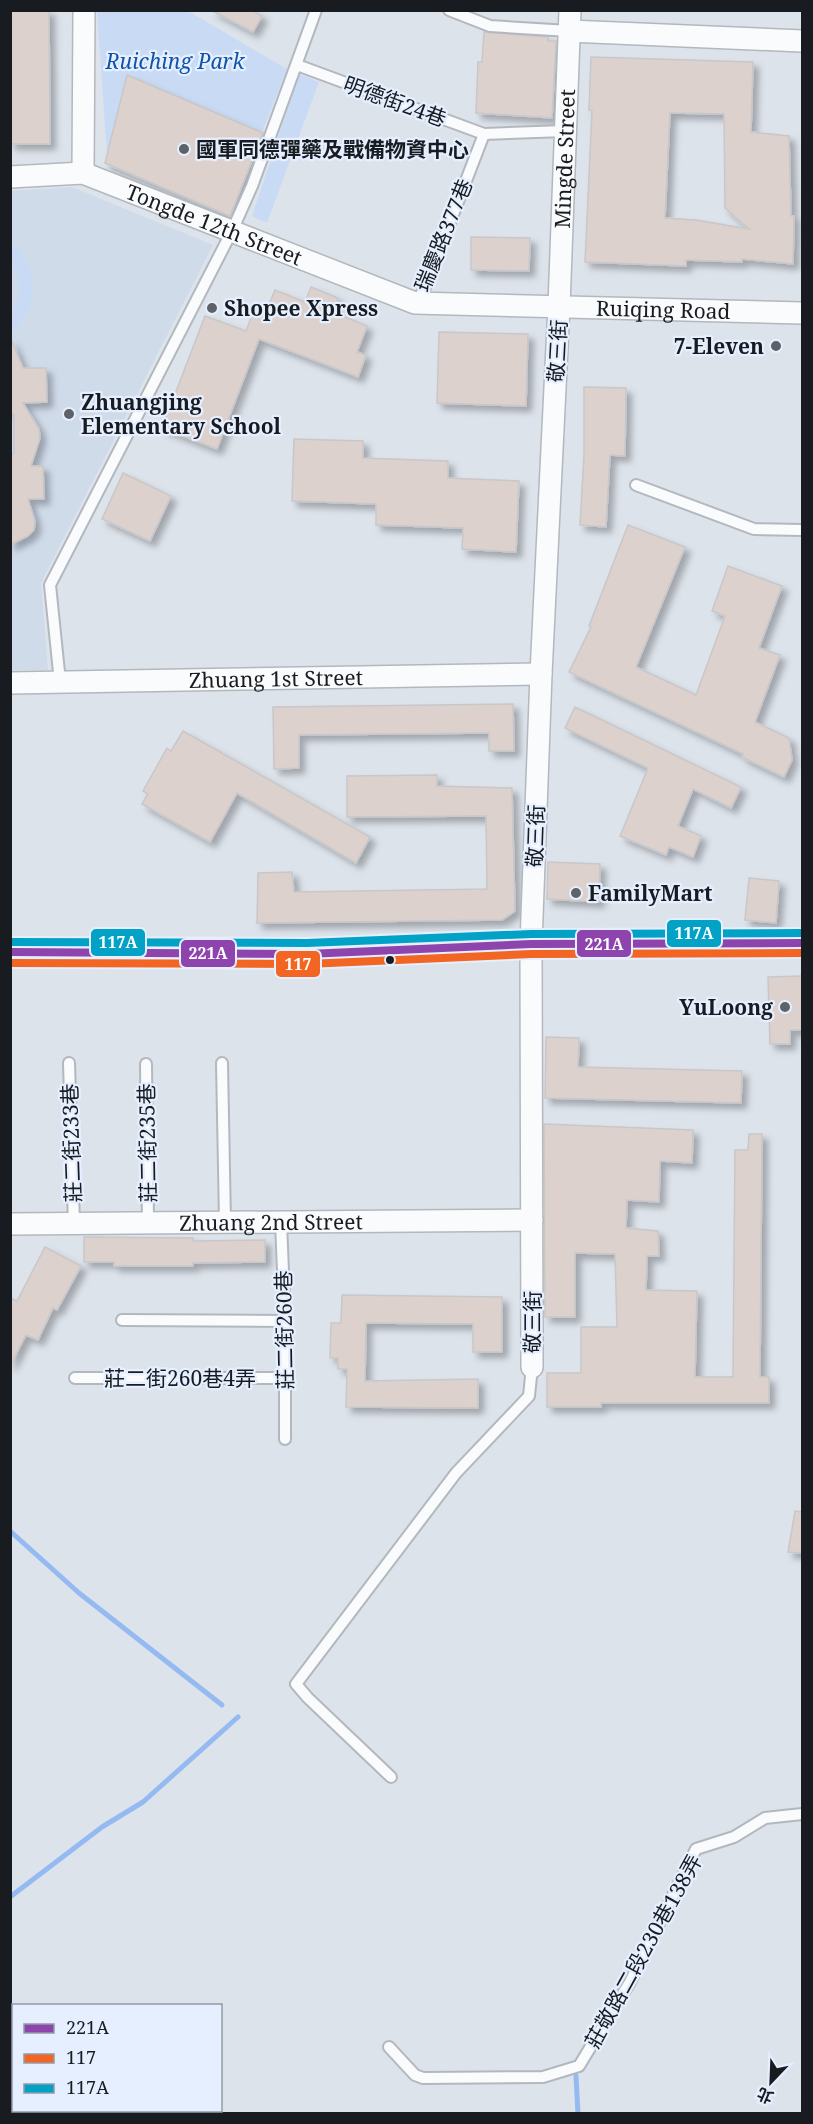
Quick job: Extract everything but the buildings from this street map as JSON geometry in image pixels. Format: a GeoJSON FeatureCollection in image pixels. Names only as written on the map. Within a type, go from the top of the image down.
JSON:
{"type":"FeatureCollection","features":[{"type":"Feature","properties":{"kind":"street"},"geometry":{"type":"LineString","coordinates":[[83,173],[84,10]]}},
{"type":"Feature","properties":{"kind":"street"},"geometry":{"type":"LineString","coordinates":[[570,21],[802,41]]}},
{"type":"Feature","properties":{"kind":"street","name":"Mingde Street"},"geometry":{"type":"LineString","coordinates":[[559,306],[570,21]]}},
{"type":"Feature","properties":{"kind":"street","name":"Tongde 12th Street"},"geometry":{"type":"LineString","coordinates":[[10,177],[83,173],[415,303]]}},
{"type":"Feature","properties":{"kind":"street","name":"Ruiqing Road"},"geometry":{"type":"LineString","coordinates":[[415,303],[802,312]]}},
{"type":"Feature","properties":{"kind":"street","name":"敬三街"},"geometry":{"type":"LineString","coordinates":[[532,1367],[531,944],[541,674],[559,306]]}},
{"type":"Feature","properties":{"kind":"street","name":"Zhuang 1st Street"},"geometry":{"type":"LineString","coordinates":[[10,683],[541,674]]}},
{"type":"Feature","properties":{"kind":"street"},"geometry":{"type":"LineString","coordinates":[[10,952],[307,954],[531,944],[802,943]]}},
{"type":"Feature","properties":{"kind":"street","name":"Zhuang 2nd Street"},"geometry":{"type":"LineString","coordinates":[[10,1224],[532,1220]]}},
{"type":"Feature","properties":{"kind":"lane"},"geometry":{"type":"LineString","coordinates":[[60,682],[50,585],[232,231],[252,186],[316,10]]}},
{"type":"Feature","properties":{"kind":"lane"},"geometry":{"type":"LineString","coordinates":[[449,10],[490,26],[570,21]]}},
{"type":"Feature","properties":{"kind":"lane","name":"明德街24巷"},"geometry":{"type":"LineString","coordinates":[[297,65],[484,134],[565,131]]}},
{"type":"Feature","properties":{"kind":"lane","name":"瑞慶路377巷"},"geometry":{"type":"LineString","coordinates":[[415,303],[424,290],[484,134]]}},
{"type":"Feature","properties":{"kind":"lane"},"geometry":{"type":"LineString","coordinates":[[636,486],[754,529],[802,530]]}},
{"type":"Feature","properties":{"kind":"lane","name":"莊二街233巷"},"geometry":{"type":"LineString","coordinates":[[69,1063],[74,1224]]}},
{"type":"Feature","properties":{"kind":"lane"},"geometry":{"type":"LineString","coordinates":[[222,1063],[225,1222]]}},
{"type":"Feature","properties":{"kind":"lane","name":"莊二街235巷"},"geometry":{"type":"LineString","coordinates":[[146,1064],[148,1223]]}},
{"type":"Feature","properties":{"kind":"lane","name":"莊二街260巷"},"geometry":{"type":"LineString","coordinates":[[281,1222],[285,1321],[285,1439]]}},
{"type":"Feature","properties":{"kind":"lane"},"geometry":{"type":"LineString","coordinates":[[122,1320],[285,1321]]}},
{"type":"Feature","properties":{"kind":"lane"},"geometry":{"type":"LineString","coordinates":[[391,1778],[296,1684],[456,1473],[529,1396],[532,1367]]}},
{"type":"Feature","properties":{"kind":"lane","name":"莊二街260巷4弄"},"geometry":{"type":"LineString","coordinates":[[75,1378],[284,1378]]}},
{"type":"Feature","properties":{"kind":"lane","name":"莊敬路二段230巷138弄"},"geometry":{"type":"LineString","coordinates":[[389,2047],[415,2075],[423,2078],[543,2077],[579,2066],[630,1982],[696,1849],[734,1837],[765,1818],[802,1814]]}},
{"type":"Feature","properties":{"kind":"shaded area","name":"Zhuangjing Elementary School"},"geometry":{"type":"Polygon","coordinates":[[[72,187],[213,245],[41,583],[48,670],[11,670],[11,191],[72,187]]]}},
{"type":"Feature","properties":{"kind":"green space","name":"Ruiching Park"},"geometry":{"type":"Polygon","coordinates":[[[97,11],[188,11],[287,69],[255,150],[107,155],[97,11]]]}},
{"type":"Feature","properties":{"kind":"green space","name":"Ruiching Park"},"geometry":{"type":"Polygon","coordinates":[[[299,74],[319,82],[267,223],[252,216],[299,74]]]}},
{"type":"Feature","properties":{"kind":"green space"},"geometry":{"type":"Polygon","coordinates":[[[11,243],[28,264],[34,288],[28,312],[11,333],[11,311],[18,298],[19,288],[18,279],[11,264],[11,243]]]}},
{"type":"Feature","properties":{"kind":"waterway"},"geometry":{"type":"LineString","coordinates":[[10,1531],[79,1593],[222,1705]]}},
{"type":"Feature","properties":{"kind":"waterway"},"geometry":{"type":"LineString","coordinates":[[10,1897],[102,1827],[143,1802],[238,1717]]}},
{"type":"Feature","properties":{"kind":"waterway"},"geometry":{"type":"LineString","coordinates":[[576,2076],[578,2114]]}},
{"type":"Feature","properties":{"kind":"transit line","name":"117A"},"geometry":{"type":"LineString","coordinates":[[10,942],[307,943],[531,934],[802,933]]}},
{"type":"Feature","properties":{"kind":"transit line","name":"221A"},"geometry":{"type":"LineString","coordinates":[[10,952],[307,954],[531,944],[802,943]]}},
{"type":"Feature","properties":{"kind":"transit line","name":"117"},"geometry":{"type":"LineString","coordinates":[[10,963],[307,964],[531,954],[802,953]]}},
{"type":"Feature","properties":{"kind":"place","name":"國軍同德彈藥及戰備物資中心"},"geometry":{"type":"Point","coordinates":[184,149]}},
{"type":"Feature","properties":{"kind":"place","name":"Shopee Xpress"},"geometry":{"type":"Point","coordinates":[212,308]}},
{"type":"Feature","properties":{"kind":"place","name":"7-Eleven"},"geometry":{"type":"Point","coordinates":[776,346]}},
{"type":"Feature","properties":{"kind":"place","name":"Zhuangjing Elementary School"},"geometry":{"type":"Point","coordinates":[69,414]}},
{"type":"Feature","properties":{"kind":"place","name":"FamilyMart"},"geometry":{"type":"Point","coordinates":[576,893]}},
{"type":"Feature","properties":{"kind":"place","name":"YuLoong"},"geometry":{"type":"Point","coordinates":[785,1007]}}]}
